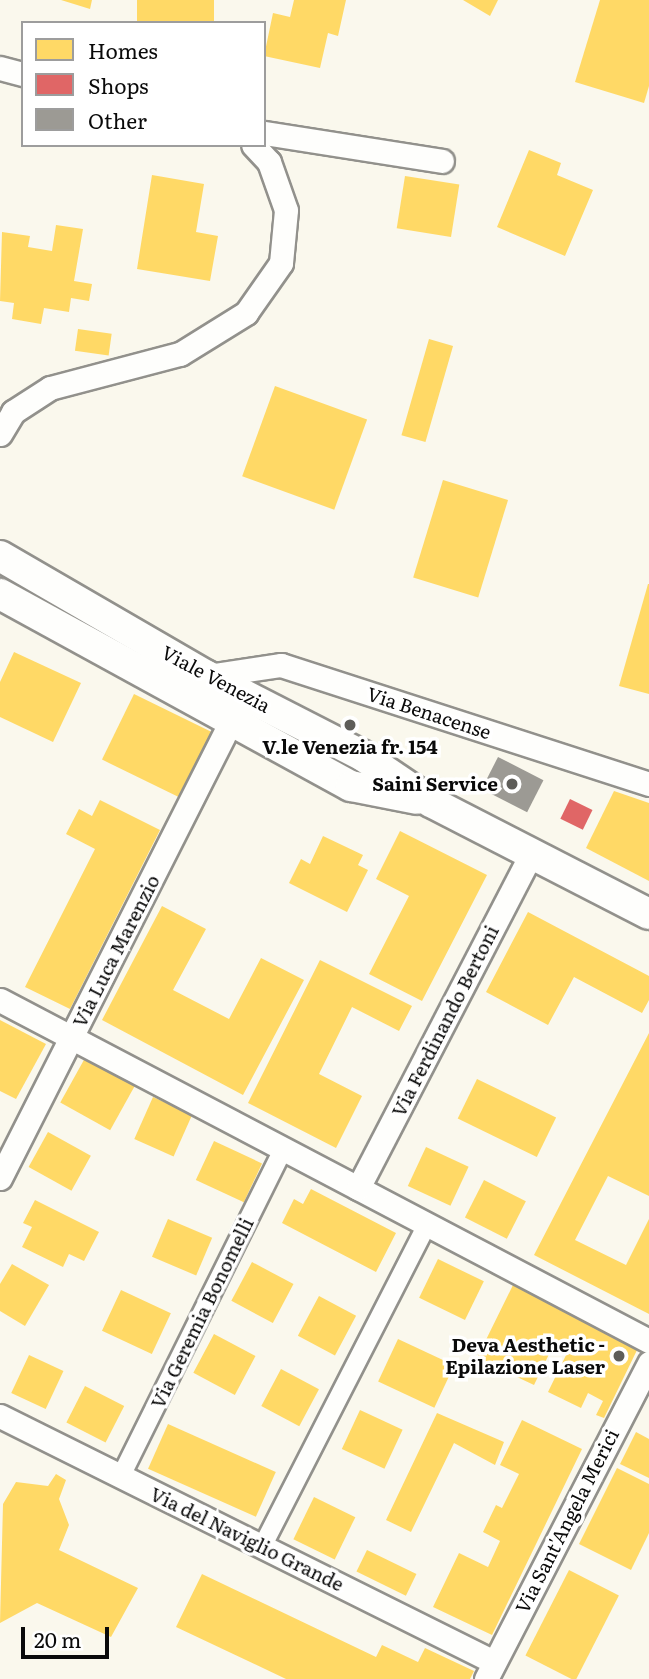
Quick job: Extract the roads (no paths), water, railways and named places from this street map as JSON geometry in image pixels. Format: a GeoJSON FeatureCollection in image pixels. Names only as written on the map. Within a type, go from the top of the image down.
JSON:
{"type":"FeatureCollection","features":[{"type":"Feature","properties":{"kind":"street"},"geometry":{"type":"LineString","coordinates":[[0,68],[21,73]]}},
{"type":"Feature","properties":{"kind":"street"},"geometry":{"type":"LineString","coordinates":[[266,133],[442,162]]}},
{"type":"Feature","properties":{"kind":"street"},"geometry":{"type":"LineString","coordinates":[[0,434],[13,412],[50,388],[180,354],[246,313],[281,263],[285,210],[269,162],[255,147]]}},
{"type":"Feature","properties":{"kind":"street","name":"Viale Venezia"},"geometry":{"type":"LineString","coordinates":[[0,556],[207,676],[363,756],[431,802],[649,914]]}},
{"type":"Feature","properties":{"kind":"street","name":"Viale Venezia"},"geometry":{"type":"LineString","coordinates":[[0,594],[230,723],[351,786],[431,802]]}},
{"type":"Feature","properties":{"kind":"street","name":"Via Benacense"},"geometry":{"type":"LineString","coordinates":[[207,676],[281,664],[649,783]]}},
{"type":"Feature","properties":{"kind":"street","name":"Via Luca Marenzio"},"geometry":{"type":"LineString","coordinates":[[0,1178],[230,723]]}},
{"type":"Feature","properties":{"kind":"street","name":"Via Ferdinando Bertoni"},"geometry":{"type":"LineString","coordinates":[[358,1188],[531,853]]}},
{"type":"Feature","properties":{"kind":"street"},"geometry":{"type":"LineString","coordinates":[[0,1000],[649,1341]]}},
{"type":"Feature","properties":{"kind":"street","name":"Via Geremia Bonomelli"},"geometry":{"type":"LineString","coordinates":[[121,1476],[284,1149]]}},
{"type":"Feature","properties":{"kind":"street"},"geometry":{"type":"LineString","coordinates":[[262,1547],[427,1224]]}},
{"type":"Feature","properties":{"kind":"street","name":"Via Sant'Angela Merici"},"geometry":{"type":"LineString","coordinates":[[490,1670],[649,1363]]}},
{"type":"Feature","properties":{"kind":"street","name":"Via del Naviglio Grande"},"geometry":{"type":"LineString","coordinates":[[0,1416],[262,1547],[490,1670]]}},
{"type":"Feature","properties":{"kind":"place","name":"V.le Venezia fr. 154"},"geometry":{"type":"Point","coordinates":[350,725]}},
{"type":"Feature","properties":{"kind":"place","name":"Saini Service"},"geometry":{"type":"Point","coordinates":[512,784]}},
{"type":"Feature","properties":{"kind":"place","name":"Deva Aesthetic - Epilazione Laser"},"geometry":{"type":"Point","coordinates":[619,1356]}}]}
